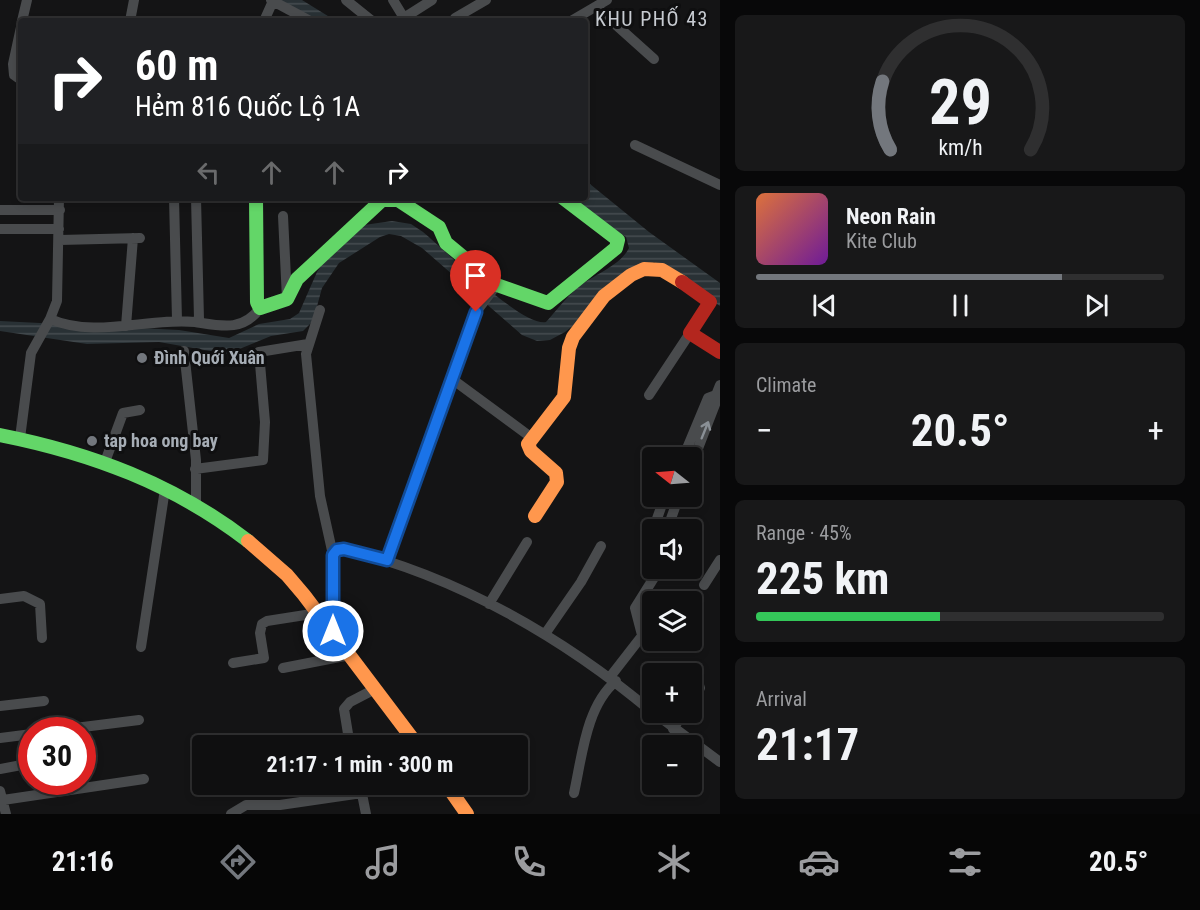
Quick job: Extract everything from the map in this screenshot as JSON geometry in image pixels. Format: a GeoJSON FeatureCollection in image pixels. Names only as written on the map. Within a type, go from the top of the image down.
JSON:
{"type":"FeatureCollection","features":[{"type":"Feature","properties":{"kind":"street"},"geometry":{"type":"LineString","coordinates":[[23,18],[27,0]]}},
{"type":"Feature","properties":{"kind":"street"},"geometry":{"type":"LineString","coordinates":[[131,18],[134,0]]}},
{"type":"Feature","properties":{"kind":"street"},"geometry":{"type":"LineString","coordinates":[[346,0],[368,18]]}},
{"type":"Feature","properties":{"kind":"street"},"geometry":{"type":"LineString","coordinates":[[393,0],[402,18]]}},
{"type":"Feature","properties":{"kind":"street"},"geometry":{"type":"LineString","coordinates":[[404,18],[432,0]]}},
{"type":"Feature","properties":{"kind":"street"},"geometry":{"type":"LineString","coordinates":[[455,18],[486,0]]}},
{"type":"Feature","properties":{"kind":"street"},"geometry":{"type":"LineString","coordinates":[[576,18],[606,0]]}},
{"type":"Feature","properties":{"kind":"street"},"geometry":{"type":"LineString","coordinates":[[265,18],[272,1],[304,18]]}},
{"type":"Feature","properties":{"kind":"street"},"geometry":{"type":"LineString","coordinates":[[596,7],[654,59]]}},
{"type":"Feature","properties":{"kind":"street"},"geometry":{"type":"LineString","coordinates":[[18,41],[13,64],[14,75],[18,78]]}},
{"type":"Feature","properties":{"kind":"street"},"geometry":{"type":"LineString","coordinates":[[635,145],[720,185]]}},
{"type":"Feature","properties":{"kind":"street"},"geometry":{"type":"LineString","coordinates":[[174,201],[177,320]]}},
{"type":"Feature","properties":{"kind":"street"},"geometry":{"type":"LineString","coordinates":[[195,322],[199,319],[196,201]]}},
{"type":"Feature","properties":{"kind":"street"},"geometry":{"type":"LineString","coordinates":[[256,201],[257,302],[260,308]]}},
{"type":"Feature","properties":{"kind":"street"},"geometry":{"type":"LineString","coordinates":[[49,321],[76,326],[126,326],[177,320],[223,326],[240,324],[251,320],[260,308],[286,299],[297,279],[381,201]]}},
{"type":"Feature","properties":{"kind":"street"},"geometry":{"type":"LineString","coordinates":[[400,201],[439,227],[446,243],[496,286],[548,303],[616,248],[618,240],[566,201]]}},
{"type":"Feature","properties":{"kind":"street"},"geometry":{"type":"LineString","coordinates":[[0,210],[59,204],[57,301],[31,353],[20,438]]}},
{"type":"Feature","properties":{"kind":"street"},"geometry":{"type":"LineString","coordinates":[[283,216],[286,299]]}},
{"type":"Feature","properties":{"kind":"street"},"geometry":{"type":"LineString","coordinates":[[0,229],[136,238],[126,326]]}},
{"type":"Feature","properties":{"kind":"street"},"geometry":{"type":"LineString","coordinates":[[535,516],[557,482],[556,473],[528,448],[532,438],[563,398],[567,386],[569,348],[575,331],[613,287],[631,276],[656,268],[715,305],[690,333],[649,395]]}},
{"type":"Feature","properties":{"kind":"street"},"geometry":{"type":"LineString","coordinates":[[387,560],[480,306],[496,286]]}},
{"type":"Feature","properties":{"kind":"street"},"geometry":{"type":"LineString","coordinates":[[320,310],[306,354],[320,496],[333,555],[333,631]]}},
{"type":"Feature","properties":{"kind":"street"},"geometry":{"type":"LineString","coordinates":[[690,333],[720,352]]}},
{"type":"Feature","properties":{"kind":"street"},"geometry":{"type":"LineString","coordinates":[[195,469],[263,460],[265,422],[259,352],[308,344]]}},
{"type":"Feature","properties":{"kind":"street"},"geometry":{"type":"LineString","coordinates":[[184,351],[195,469],[195,506]]}},
{"type":"Feature","properties":{"kind":"street"},"geometry":{"type":"LineString","coordinates":[[452,379],[532,438]]}},
{"type":"Feature","properties":{"kind":"street"},"geometry":{"type":"LineString","coordinates":[[688,447],[708,398],[718,390]]}},
{"type":"Feature","properties":{"kind":"street"},"geometry":{"type":"LineString","coordinates":[[699,447],[716,402],[718,390]]}},
{"type":"Feature","properties":{"kind":"street"},"geometry":{"type":"LineString","coordinates":[[105,462],[123,413],[140,410]]}},
{"type":"Feature","properties":{"kind":"street"},"geometry":{"type":"LineString","coordinates":[[0,435],[20,438],[105,462],[165,489],[254,545],[274,562],[333,631],[410,735]]}},
{"type":"Feature","properties":{"kind":"street"},"geometry":{"type":"LineString","coordinates":[[141,646],[165,489]]}},
{"type":"Feature","properties":{"kind":"street"},"geometry":{"type":"LineString","coordinates":[[489,604],[527,542]]}},
{"type":"Feature","properties":{"kind":"street"},"geometry":{"type":"LineString","coordinates":[[545,634],[581,582],[601,546]]}},
{"type":"Feature","properties":{"kind":"street"},"geometry":{"type":"LineString","coordinates":[[333,555],[337,550],[344,549],[387,560],[489,604],[545,634],[613,679],[642,703]]}},
{"type":"Feature","properties":{"kind":"street"},"geometry":{"type":"LineString","coordinates":[[704,585],[720,560]]}},
{"type":"Feature","properties":{"kind":"street"},"geometry":{"type":"LineString","coordinates":[[0,599],[24,596],[40,604],[42,638]]}},
{"type":"Feature","properties":{"kind":"street"},"geometry":{"type":"LineString","coordinates":[[574,794],[588,727],[607,688],[642,634],[635,608],[642,597]]}},
{"type":"Feature","properties":{"kind":"street"},"geometry":{"type":"LineString","coordinates":[[233,663],[264,658],[260,633],[262,624],[267,621],[318,613]]}},
{"type":"Feature","properties":{"kind":"street"},"geometry":{"type":"LineString","coordinates":[[283,668],[350,656]]}},
{"type":"Feature","properties":{"kind":"street"},"geometry":{"type":"LineString","coordinates":[[348,735],[344,709],[350,702],[375,688]]}},
{"type":"Feature","properties":{"kind":"street"},"geometry":{"type":"LineString","coordinates":[[0,706],[44,701]]}},
{"type":"Feature","properties":{"kind":"street"},"geometry":{"type":"LineString","coordinates":[[96,725],[139,720]]}},
{"type":"Feature","properties":{"kind":"street"},"geometry":{"type":"LineString","coordinates":[[666,723],[720,762]]}},
{"type":"Feature","properties":{"kind":"street"},"geometry":{"type":"LineString","coordinates":[[673,729],[677,723]]}},
{"type":"Feature","properties":{"kind":"street"},"geometry":{"type":"LineString","coordinates":[[0,738],[18,736]]}},
{"type":"Feature","properties":{"kind":"street"},"geometry":{"type":"LineString","coordinates":[[0,769],[18,766]]}},
{"type":"Feature","properties":{"kind":"street"},"geometry":{"type":"LineString","coordinates":[[6,814],[1,795],[144,779]]}},
{"type":"Feature","properties":{"kind":"street"},"geometry":{"type":"LineString","coordinates":[[231,814],[246,805],[280,805],[331,795]]}},
{"type":"Feature","properties":{"kind":"street"},"geometry":{"type":"LineString","coordinates":[[362,795],[366,814]]}},
{"type":"Feature","properties":{"kind":"street"},"geometry":{"type":"LineString","coordinates":[[454,795],[467,814]]}},
{"type":"Feature","properties":{"kind":"shaded area"},"geometry":{"type":"Polygon","coordinates":[[[280,0],[302,0],[331,18],[312,18],[280,0]]]}},
{"type":"Feature","properties":{"kind":"shaded area"},"geometry":{"type":"Polygon","coordinates":[[[588,182],[649,232],[720,283],[720,306],[654,262],[565,332],[550,340],[537,341],[522,335],[422,248],[401,236],[389,234],[380,237],[339,263],[322,288],[313,321],[303,331],[271,336],[227,354],[159,342],[87,344],[0,331],[0,321],[179,330],[229,338],[259,324],[290,319],[299,313],[317,272],[329,253],[364,225],[392,221],[411,224],[502,300],[520,313],[546,322],[574,291],[624,255],[629,248],[626,237],[569,201],[588,201],[588,182]]]}},
{"type":"Feature","properties":{"kind":"traffic: fast"},"geometry":{"type":"LineString","coordinates":[[256,201],[257,302],[260,308],[287,299],[297,279],[381,201]]}},
{"type":"Feature","properties":{"kind":"traffic: fast"},"geometry":{"type":"LineString","coordinates":[[400,201],[439,227],[446,243],[497,285],[548,303],[616,248],[618,240],[567,201]]}},
{"type":"Feature","properties":{"kind":"traffic: fast"},"geometry":{"type":"LineString","coordinates":[[0,435],[67,451],[130,473],[191,503],[248,541]]}},
{"type":"Feature","properties":{"kind":"traffic: slow"},"geometry":{"type":"LineString","coordinates":[[535,516],[557,482],[556,473],[531,451],[528,444],[564,397],[569,348],[573,337],[604,296],[631,275],[644,269],[662,270],[682,282]]}},
{"type":"Feature","properties":{"kind":"traffic: slow"},"geometry":{"type":"LineString","coordinates":[[248,541],[287,575],[304,595],[410,735]]}},
{"type":"Feature","properties":{"kind":"traffic: slow"},"geometry":{"type":"LineString","coordinates":[[454,795],[467,814]]}},
{"type":"Feature","properties":{"kind":"traffic: jam"},"geometry":{"type":"LineString","coordinates":[[682,282],[710,302],[690,333],[720,352]]}},
{"type":"Feature","properties":{"kind":"place","name":"Đình Quới Xuân"},"geometry":{"type":"Point","coordinates":[142,358]}},
{"type":"Feature","properties":{"kind":"place","name":"tap hoa ong bay"},"geometry":{"type":"Point","coordinates":[92,441]}},
{"type":"Feature","properties":{"kind":"district","name":"KHU PHỐ 43"},"geometry":{"type":"Point","coordinates":[652,19]}},
{"type":"Feature","properties":{"kind":"route"},"geometry":{"type":"LineString","coordinates":[[333,631],[333,555],[337,550],[344,549],[387,560],[476,312]]}}]}
